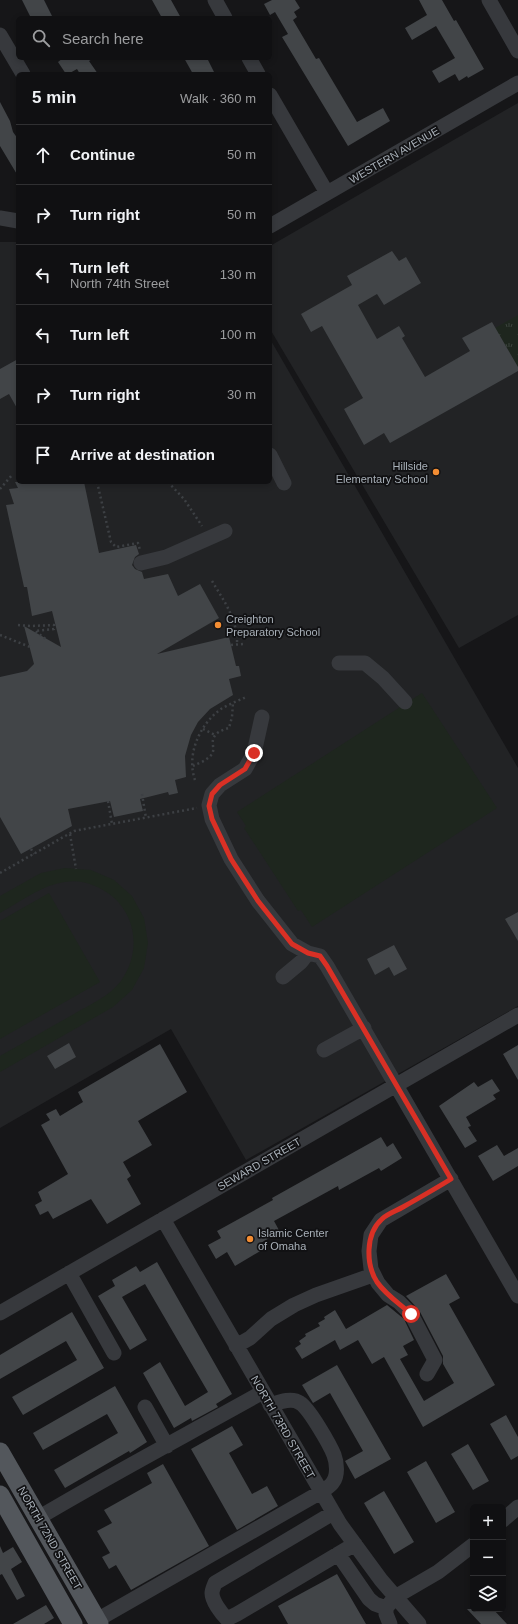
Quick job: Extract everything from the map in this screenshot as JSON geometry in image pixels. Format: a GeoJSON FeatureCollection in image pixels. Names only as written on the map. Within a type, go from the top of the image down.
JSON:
{"type":"FeatureCollection","features":[{"type":"Feature","properties":{"kind":"main road","name":"NORTH 72ND STREET"},"geometry":{"type":"LineString","coordinates":[[0,1452],[98,1622]]}},
{"type":"Feature","properties":{"kind":"main road","name":"NORTH 72ND STREET"},"geometry":{"type":"LineString","coordinates":[[3,1506],[73,1624]]}},
{"type":"Feature","properties":{"kind":"street"},"geometry":{"type":"LineString","coordinates":[[215,0],[224,16]]}},
{"type":"Feature","properties":{"kind":"street"},"geometry":{"type":"LineString","coordinates":[[489,0],[518,51]]}},
{"type":"Feature","properties":{"kind":"street"},"geometry":{"type":"LineString","coordinates":[[0,35],[22,72]]}},
{"type":"Feature","properties":{"kind":"street"},"geometry":{"type":"LineString","coordinates":[[249,60],[257,72]]}},
{"type":"Feature","properties":{"kind":"street","name":"WESTERN AVENUE"},"geometry":{"type":"LineString","coordinates":[[272,225],[518,83]]}},
{"type":"Feature","properties":{"kind":"street"},"geometry":{"type":"LineString","coordinates":[[272,98],[327,193]]}},
{"type":"Feature","properties":{"kind":"street"},"geometry":{"type":"LineString","coordinates":[[0,218],[16,221]]}},
{"type":"Feature","properties":{"kind":"street"},"geometry":{"type":"LineString","coordinates":[[272,459],[284,483]]}},
{"type":"Feature","properties":{"kind":"street"},"geometry":{"type":"LineString","coordinates":[[144,563],[166,557],[225,531]]}},
{"type":"Feature","properties":{"kind":"street"},"geometry":{"type":"LineString","coordinates":[[339,663],[365,663],[369,665],[405,702]]}},
{"type":"Feature","properties":{"kind":"street"},"geometry":{"type":"LineString","coordinates":[[262,717],[254,753],[245,769],[220,785],[212,794],[209,806],[212,819],[231,859],[258,901],[292,944],[314,955],[327,966],[516,1288]]}},
{"type":"Feature","properties":{"kind":"street"},"geometry":{"type":"LineString","coordinates":[[283,977],[301,962],[314,955]]}},
{"type":"Feature","properties":{"kind":"street","name":"SEWARD STREET"},"geometry":{"type":"LineString","coordinates":[[0,1313],[518,1015]]}},
{"type":"Feature","properties":{"kind":"street"},"geometry":{"type":"LineString","coordinates":[[324,1050],[364,1028]]}},
{"type":"Feature","properties":{"kind":"street"},"geometry":{"type":"LineString","coordinates":[[427,1374],[434,1360],[411,1314],[399,1302],[388,1295],[373,1275],[369,1251],[371,1235],[381,1220],[451,1179]]}},
{"type":"Feature","properties":{"kind":"street","name":"NORTH 73RD STREET"},"geometry":{"type":"LineString","coordinates":[[163,1219],[321,1492],[355,1544],[381,1580],[390,1602],[419,1624]]}},
{"type":"Feature","properties":{"kind":"street"},"geometry":{"type":"LineString","coordinates":[[69,1273],[114,1353]]}},
{"type":"Feature","properties":{"kind":"street"},"geometry":{"type":"LineString","coordinates":[[236,1346],[250,1338],[271,1319],[294,1306],[316,1295],[373,1275]]}},
{"type":"Feature","properties":{"kind":"street"},"geometry":{"type":"LineString","coordinates":[[38,1518],[118,1471],[266,1399],[282,1401],[293,1400],[300,1402],[309,1412],[334,1454],[336,1463],[334,1482],[321,1492],[98,1622]]}},
{"type":"Feature","properties":{"kind":"street"},"geometry":{"type":"LineString","coordinates":[[144,1407],[167,1446]]}},
{"type":"Feature","properties":{"kind":"street"},"geometry":{"type":"LineString","coordinates":[[506,1517],[518,1507]]}},
{"type":"Feature","properties":{"kind":"street"},"geometry":{"type":"LineString","coordinates":[[334,1513],[215,1583],[212,1592],[214,1600],[222,1615],[227,1619],[355,1544]]}},
{"type":"Feature","properties":{"kind":"street"},"geometry":{"type":"LineString","coordinates":[[338,1554],[369,1599],[375,1604],[390,1602],[438,1572],[470,1547]]}},
{"type":"Feature","properties":{"kind":"street"},"geometry":{"type":"LineString","coordinates":[[390,1602],[386,1614],[390,1624]]}},
{"type":"Feature","properties":{"kind":"path"},"geometry":{"type":"LineString","coordinates":[[0,489],[10,480],[12,475]]}},
{"type":"Feature","properties":{"kind":"path"},"geometry":{"type":"LineString","coordinates":[[97,484],[111,542],[116,547],[138,543],[140,552],[145,553],[144,563]]}},
{"type":"Feature","properties":{"kind":"path"},"geometry":{"type":"LineString","coordinates":[[170,484],[184,499],[203,527]]}},
{"type":"Feature","properties":{"kind":"path"},"geometry":{"type":"LineString","coordinates":[[212,581],[235,623],[237,644]]}},
{"type":"Feature","properties":{"kind":"path"},"geometry":{"type":"LineString","coordinates":[[18,624],[30,626],[54,625],[54,629],[35,631],[48,639],[47,640]]}},
{"type":"Feature","properties":{"kind":"path"},"geometry":{"type":"LineString","coordinates":[[0,635],[30,647]]}},
{"type":"Feature","properties":{"kind":"path"},"geometry":{"type":"LineString","coordinates":[[231,645],[243,644]]}},
{"type":"Feature","properties":{"kind":"path"},"geometry":{"type":"LineString","coordinates":[[195,780],[193,751],[203,729],[214,715],[225,706],[246,697]]}},
{"type":"Feature","properties":{"kind":"path"},"geometry":{"type":"LineString","coordinates":[[193,766],[205,760],[212,753],[214,749],[213,740],[215,735],[229,728],[232,718],[233,703]]}},
{"type":"Feature","properties":{"kind":"path"},"geometry":{"type":"LineString","coordinates":[[203,729],[215,735]]}},
{"type":"Feature","properties":{"kind":"path"},"geometry":{"type":"LineString","coordinates":[[142,794],[146,818]]}},
{"type":"Feature","properties":{"kind":"path"},"geometry":{"type":"LineString","coordinates":[[108,801],[112,815],[112,824]]}},
{"type":"Feature","properties":{"kind":"path"},"geometry":{"type":"LineString","coordinates":[[0,873],[74,832],[203,807]]}},
{"type":"Feature","properties":{"kind":"path"},"geometry":{"type":"LineString","coordinates":[[70,834],[76,869]]}},
{"type":"Feature","properties":{"kind":"path"},"geometry":{"type":"LineString","coordinates":[[31,849],[34,854]]}},
{"type":"Feature","properties":{"kind":"shaded area","name":"Hillside Elementary School"},"geometry":{"type":"Polygon","coordinates":[[[518,103],[518,615],[459,648],[272,332],[272,245],[518,103]]]}},
{"type":"Feature","properties":{"kind":"shaded area","name":"Creighton Preparatory School"},"geometry":{"type":"Polygon","coordinates":[[[0,242],[16,242],[16,484],[272,484],[272,342],[518,768],[518,1006],[246,1160],[171,1029],[0,1128],[0,242]]]}},
{"type":"Feature","properties":{"kind":"green space"},"geometry":{"type":"Polygon","coordinates":[[[518,315],[518,367],[495,328],[518,315]]]}},
{"type":"Feature","properties":{"kind":"green space"},"geometry":{"type":"Polygon","coordinates":[[[422,693],[497,808],[312,927],[301,910],[298,911],[244,828],[246,826],[237,812],[422,693]]]}},
{"type":"Feature","properties":{"kind":"green space"},"geometry":{"type":"Polygon","coordinates":[[[65,868],[91,870],[114,880],[132,896],[144,918],[148,943],[144,968],[132,990],[113,1007],[0,1072],[0,1056],[93,1004],[111,991],[121,981],[133,954],[134,940],[132,927],[127,914],[119,903],[108,893],[84,882],[69,881],[56,884],[40,890],[0,913],[0,896],[41,873],[65,868]]]}},
{"type":"Feature","properties":{"kind":"green space"},"geometry":{"type":"Polygon","coordinates":[[[49,893],[100,982],[0,1039],[0,921],[49,893]]]}},
{"type":"Feature","properties":{"kind":"building"},"geometry":{"type":"Polygon","coordinates":[[[22,0],[44,0],[52,16],[30,16],[22,0]]]}},
{"type":"Feature","properties":{"kind":"building"},"geometry":{"type":"Polygon","coordinates":[[[152,0],[171,0],[180,16],[161,16],[152,0]]]}},
{"type":"Feature","properties":{"kind":"building"},"geometry":{"type":"Polygon","coordinates":[[[272,0],[295,0],[300,8],[294,12],[297,17],[293,20],[316,59],[319,58],[357,122],[383,108],[390,121],[348,146],[282,37],[288,34],[275,12],[270,15],[264,4],[272,0]]]}},
{"type":"Feature","properties":{"kind":"building"},"geometry":{"type":"Polygon","coordinates":[[[419,0],[442,0],[454,21],[456,20],[484,69],[459,81],[455,74],[439,83],[432,71],[455,58],[436,26],[412,40],[405,28],[427,15],[419,0]]]}},
{"type":"Feature","properties":{"kind":"building"},"geometry":{"type":"Polygon","coordinates":[[[60,60],[91,60],[89,61],[97,72],[79,72],[77,69],[72,72],[65,72],[58,62],[60,60]]]}},
{"type":"Feature","properties":{"kind":"building"},"geometry":{"type":"Polygon","coordinates":[[[185,60],[208,60],[214,72],[192,72],[185,60]]]}},
{"type":"Feature","properties":{"kind":"building"},"geometry":{"type":"Polygon","coordinates":[[[0,102],[16,136],[16,173],[0,146],[0,102]]]}},
{"type":"Feature","properties":{"kind":"building"},"geometry":{"type":"Polygon","coordinates":[[[392,251],[399,261],[406,257],[421,283],[384,305],[377,294],[358,305],[377,339],[399,326],[405,336],[402,338],[425,377],[470,351],[462,338],[492,322],[518,367],[518,371],[390,443],[384,433],[364,445],[344,409],[363,398],[322,326],[311,332],[301,314],[352,285],[347,276],[392,251]]]}},
{"type":"Feature","properties":{"kind":"building"},"geometry":{"type":"Polygon","coordinates":[[[16,360],[16,406],[9,394],[0,399],[0,369],[16,360]]]}},
{"type":"Feature","properties":{"kind":"building","name":"Creighton Preparatory School"},"geometry":{"type":"Polygon","coordinates":[[[16,484],[84,484],[99,553],[136,545],[139,554],[135,557],[132,565],[135,569],[142,572],[144,579],[168,574],[178,596],[200,584],[219,618],[157,654],[229,637],[236,666],[239,666],[241,676],[229,679],[233,695],[210,709],[198,722],[191,735],[185,756],[186,777],[175,780],[178,793],[169,795],[168,792],[140,799],[143,811],[114,817],[110,801],[68,809],[72,826],[21,854],[0,817],[0,677],[27,671],[34,664],[24,626],[61,647],[52,611],[32,616],[27,587],[24,587],[6,505],[14,504],[9,489],[18,488],[16,484]]]}},
{"type":"Feature","properties":{"kind":"building"},"geometry":{"type":"Polygon","coordinates":[[[518,912],[518,941],[505,919],[518,912]]]}},
{"type":"Feature","properties":{"kind":"building"},"geometry":{"type":"Polygon","coordinates":[[[394,945],[407,969],[394,976],[389,967],[375,975],[367,959],[394,945]]]}},
{"type":"Feature","properties":{"kind":"building"},"geometry":{"type":"Polygon","coordinates":[[[69,1043],[76,1057],[55,1069],[47,1056],[69,1043]]]}},
{"type":"Feature","properties":{"kind":"building"},"geometry":{"type":"Polygon","coordinates":[[[160,1044],[187,1092],[138,1121],[152,1145],[123,1162],[131,1176],[127,1179],[141,1204],[107,1224],[91,1199],[53,1219],[48,1211],[40,1215],[35,1205],[42,1201],[38,1192],[68,1174],[41,1125],[50,1120],[46,1114],[56,1109],[60,1116],[83,1102],[78,1092],[160,1044]]]}},
{"type":"Feature","properties":{"kind":"building"},"geometry":{"type":"Polygon","coordinates":[[[518,1045],[518,1080],[503,1054],[518,1045]]]}},
{"type":"Feature","properties":{"kind":"building"},"geometry":{"type":"Polygon","coordinates":[[[492,1079],[500,1091],[493,1095],[496,1099],[466,1117],[471,1126],[468,1127],[477,1141],[465,1148],[439,1106],[474,1082],[478,1087],[492,1079]]]}},
{"type":"Feature","properties":{"kind":"building"},"geometry":{"type":"Polygon","coordinates":[[[381,1137],[387,1147],[393,1143],[402,1158],[381,1171],[379,1168],[339,1190],[338,1186],[274,1221],[280,1232],[259,1244],[262,1250],[235,1266],[227,1252],[216,1259],[208,1245],[221,1238],[217,1231],[273,1200],[272,1198],[381,1137]]]}},
{"type":"Feature","properties":{"kind":"building"},"geometry":{"type":"Polygon","coordinates":[[[497,1145],[504,1156],[518,1148],[518,1166],[493,1181],[478,1156],[497,1145]]]}},
{"type":"Feature","properties":{"kind":"building"},"geometry":{"type":"Polygon","coordinates":[[[157,1262],[232,1394],[216,1404],[218,1407],[192,1421],[191,1418],[174,1428],[143,1373],[160,1362],[185,1406],[208,1392],[145,1284],[122,1297],[147,1340],[130,1350],[98,1296],[115,1286],[112,1280],[136,1266],[140,1272],[157,1262]]]}},
{"type":"Feature","properties":{"kind":"building"},"geometry":{"type":"Polygon","coordinates":[[[446,1274],[460,1298],[449,1304],[495,1385],[423,1427],[384,1357],[372,1364],[358,1340],[340,1350],[335,1340],[302,1359],[295,1348],[301,1344],[299,1341],[306,1336],[305,1334],[320,1326],[318,1323],[335,1310],[346,1329],[387,1305],[404,1319],[414,1340],[403,1346],[408,1355],[400,1359],[424,1401],[454,1383],[443,1364],[443,1356],[419,1310],[406,1296],[446,1274]]]}},
{"type":"Feature","properties":{"kind":"building"},"geometry":{"type":"Polygon","coordinates":[[[72,1312],[104,1368],[23,1415],[12,1397],[77,1360],[66,1341],[0,1379],[0,1355],[72,1312]]]}},
{"type":"Feature","properties":{"kind":"building"},"geometry":{"type":"Polygon","coordinates":[[[337,1365],[391,1459],[355,1479],[345,1461],[363,1451],[330,1393],[313,1403],[302,1385],[337,1365]]]}},
{"type":"Feature","properties":{"kind":"building"},"geometry":{"type":"Polygon","coordinates":[[[115,1386],[147,1442],[130,1453],[129,1451],[65,1488],[54,1470],[118,1433],[107,1414],[43,1450],[33,1433],[115,1386]]]}},
{"type":"Feature","properties":{"kind":"building"},"geometry":{"type":"Polygon","coordinates":[[[506,1415],[518,1437],[518,1456],[511,1460],[490,1424],[506,1415]]]}},
{"type":"Feature","properties":{"kind":"building"},"geometry":{"type":"Polygon","coordinates":[[[232,1426],[243,1445],[229,1453],[252,1494],[267,1486],[278,1506],[237,1530],[191,1449],[232,1426]]]}},
{"type":"Feature","properties":{"kind":"building"},"geometry":{"type":"Polygon","coordinates":[[[468,1444],[489,1481],[473,1490],[451,1454],[468,1444]]]}},
{"type":"Feature","properties":{"kind":"building"},"geometry":{"type":"Polygon","coordinates":[[[426,1461],[455,1512],[436,1523],[407,1472],[426,1461]]]}},
{"type":"Feature","properties":{"kind":"building"},"geometry":{"type":"Polygon","coordinates":[[[163,1464],[209,1546],[131,1590],[116,1565],[109,1569],[102,1557],[110,1553],[97,1531],[112,1523],[104,1510],[152,1483],[147,1473],[163,1464]]]}},
{"type":"Feature","properties":{"kind":"building"},"geometry":{"type":"Polygon","coordinates":[[[384,1491],[414,1542],[394,1554],[364,1503],[384,1491]]]}},
{"type":"Feature","properties":{"kind":"building"},"geometry":{"type":"Polygon","coordinates":[[[0,1546],[3,1553],[13,1547],[22,1562],[11,1569],[25,1596],[17,1600],[2,1574],[0,1575],[0,1546]]]}},
{"type":"Feature","properties":{"kind":"building"},"geometry":{"type":"Polygon","coordinates":[[[337,1574],[366,1624],[288,1624],[278,1606],[337,1574]]]}},
{"type":"Feature","properties":{"kind":"building"},"geometry":{"type":"Polygon","coordinates":[[[46,1605],[54,1618],[44,1624],[13,1624],[46,1605]]]}},
{"type":"Feature","properties":{"kind":"building"},"geometry":{"type":"Polygon","coordinates":[[[467,1609],[470,1609],[470,1612],[496,1612],[507,1624],[481,1624],[467,1609]]]}},
{"type":"Feature","properties":{"kind":"place","name":"Hillside Elementary School"},"geometry":{"type":"Point","coordinates":[436,472]}},
{"type":"Feature","properties":{"kind":"place","name":"Creighton Preparatory School"},"geometry":{"type":"Point","coordinates":[218,625]}},
{"type":"Feature","properties":{"kind":"place","name":"Islamic Center of Omaha"},"geometry":{"type":"Point","coordinates":[250,1239]}},
{"type":"Feature","properties":{"kind":"route"},"geometry":{"type":"LineString","coordinates":[[254,753],[245,769],[220,785],[212,794],[209,806],[212,819],[231,859],[258,901],[292,944],[308,953],[320,956],[327,966],[451,1179],[381,1220],[371,1235],[369,1251],[371,1270],[378,1283],[388,1295],[399,1302],[411,1314]]}}]}
